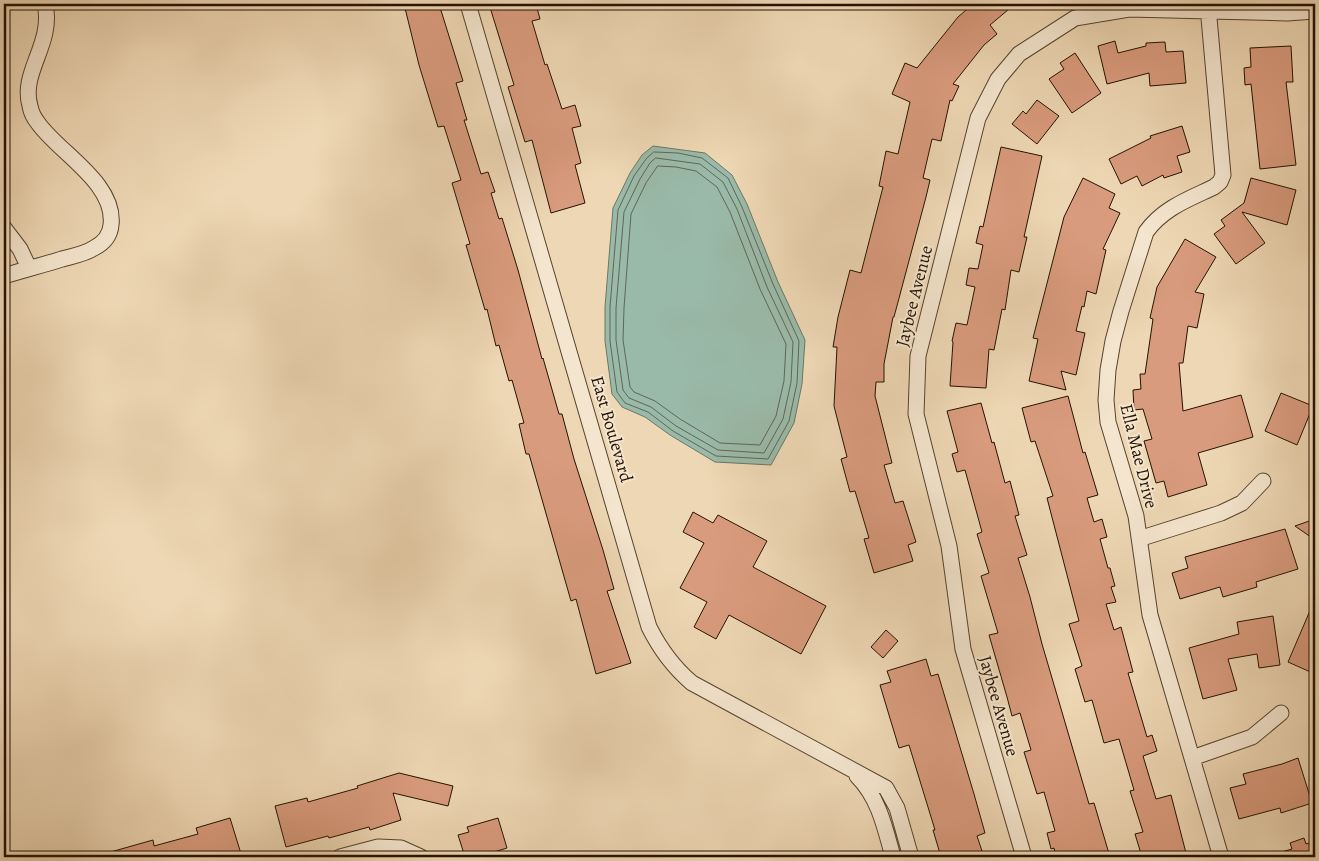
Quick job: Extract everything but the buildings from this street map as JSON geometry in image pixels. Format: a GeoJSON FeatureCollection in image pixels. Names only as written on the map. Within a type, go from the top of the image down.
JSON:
{"type":"FeatureCollection","features":[{"type":"Feature","properties":{"kind":"street"},"geometry":{"type":"LineString","coordinates":[[4,276],[88,251],[104,242],[109,235],[111,227],[112,218],[100,189],[84,169],[38,124],[30,109],[28,100],[30,80],[46,32],[45,4]]}},
{"type":"Feature","properties":{"kind":"street","name":"East Boulevard"},"geometry":{"type":"LineString","coordinates":[[468,4],[649,627],[657,644],[670,662],[692,683],[886,788],[897,808],[911,857]]}},
{"type":"Feature","properties":{"kind":"street","name":"Jaybee Avenue"},"geometry":{"type":"LineString","coordinates":[[1024,857],[963,649],[949,546],[916,414],[918,356],[978,118],[998,79],[1019,54],[1075,18],[1129,9],[1315,12]]}},
{"type":"Feature","properties":{"kind":"street","name":"Ella Mae Drive"},"geometry":{"type":"LineString","coordinates":[[1211,11],[1209,18],[1224,176],[1214,187],[1164,212],[1152,222],[1146,232],[1120,311],[1108,370],[1106,400],[1113,444],[1128,487],[1139,537],[1150,615],[1221,857]]}},
{"type":"Feature","properties":{"kind":"street"},"geometry":{"type":"LineString","coordinates":[[4,228],[20,249],[29,268]]}},
{"type":"Feature","properties":{"kind":"street"},"geometry":{"type":"LineString","coordinates":[[1139,537],[1145,537],[1221,513],[1242,503],[1263,481]]}},
{"type":"Feature","properties":{"kind":"street"},"geometry":{"type":"LineString","coordinates":[[1192,758],[1252,737],[1281,713]]}},
{"type":"Feature","properties":{"kind":"street"},"geometry":{"type":"LineString","coordinates":[[847,766],[867,786],[875,798],[893,857]]}},
{"type":"Feature","properties":{"kind":"street"},"geometry":{"type":"LineString","coordinates":[[340,857],[378,847],[401,848],[421,857]]}},
{"type":"Feature","properties":{"kind":"water"},"geometry":{"type":"Polygon","coordinates":[[[653,146],[705,153],[732,175],[747,204],[778,282],[805,340],[802,384],[794,423],[771,465],[715,462],[670,435],[645,417],[622,407],[612,394],[605,341],[605,307],[613,208],[630,173],[642,155],[653,146]]]}}]}
